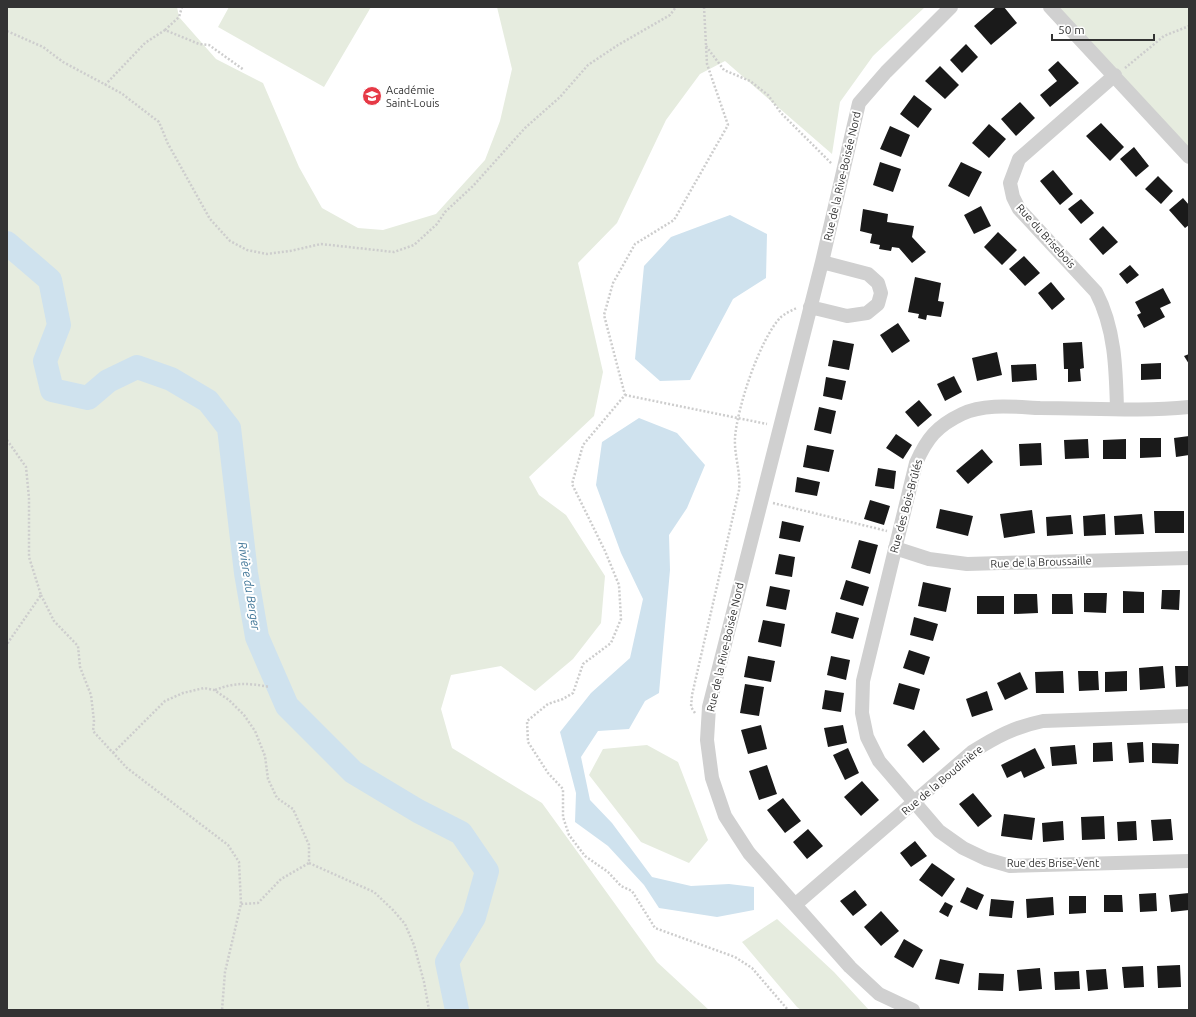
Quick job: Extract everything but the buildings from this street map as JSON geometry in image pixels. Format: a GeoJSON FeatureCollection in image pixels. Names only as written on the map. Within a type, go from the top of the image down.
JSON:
{"type":"FeatureCollection","features":[{"type":"Feature","properties":{"kind":"street","name":"Rue de la Rive-Boisée Nord"},"geometry":{"type":"LineString","coordinates":[[913,1010],[879,994],[850,967],[750,852],[725,816],[712,778],[707,740],[709,707],[822,262],[859,103],[886,72],[951,7]]}},
{"type":"Feature","properties":{"kind":"street"},"geometry":{"type":"LineString","coordinates":[[1050,7],[1189,157]]}},
{"type":"Feature","properties":{"kind":"street","name":"Rue du Brisebois"},"geometry":{"type":"LineString","coordinates":[[1115,76],[1019,159],[1010,182],[1013,197],[1019,209],[1096,292],[1105,308],[1110,327],[1116,372],[1116,409]]}},
{"type":"Feature","properties":{"kind":"street"},"geometry":{"type":"LineString","coordinates":[[810,308],[847,316],[867,313],[878,304],[881,293],[878,283],[868,274],[822,262]]}},
{"type":"Feature","properties":{"kind":"street","name":"Rue des Bois-Brûlés"},"geometry":{"type":"LineString","coordinates":[[915,802],[879,761],[867,737],[862,713],[863,681],[916,463],[926,441],[950,421],[964,413],[991,407],[1116,409],[1189,407]]}},
{"type":"Feature","properties":{"kind":"street","name":"Rue de la Broussaille"},"geometry":{"type":"LineString","coordinates":[[895,548],[929,559],[967,564],[1189,558]]}},
{"type":"Feature","properties":{"kind":"street","name":"Rue de la Boudinière"},"geometry":{"type":"LineString","coordinates":[[796,904],[972,752],[1000,734],[1020,726],[1043,721],[1189,716]]}},
{"type":"Feature","properties":{"kind":"street","name":"Rue des Brise-Vent"},"geometry":{"type":"LineString","coordinates":[[915,802],[939,831],[963,848],[986,860],[1010,866],[1189,861]]}},
{"type":"Feature","properties":{"kind":"path"},"geometry":{"type":"LineString","coordinates":[[105,85],[145,43],[165,30],[179,17],[182,7]]}},
{"type":"Feature","properties":{"kind":"path"},"geometry":{"type":"LineString","coordinates":[[7,31],[43,47],[63,62],[134,102],[159,122],[168,144],[210,219],[230,241],[247,250],[267,254],[290,251],[321,244],[394,252],[414,245],[437,224],[446,212],[473,186],[525,128],[560,97],[588,65],[618,44],[670,15],[676,7]]}},
{"type":"Feature","properties":{"kind":"path"},"geometry":{"type":"LineString","coordinates":[[625,395],[604,315],[613,284],[635,244],[674,220],[728,125],[708,64],[704,7]]}},
{"type":"Feature","properties":{"kind":"path"},"geometry":{"type":"LineString","coordinates":[[1115,76],[1164,36],[1189,26]]}},
{"type":"Feature","properties":{"kind":"path"},"geometry":{"type":"LineString","coordinates":[[165,30],[199,44],[209,45],[244,70]]}},
{"type":"Feature","properties":{"kind":"path"},"geometry":{"type":"LineString","coordinates":[[706,46],[724,70],[750,82],[768,95],[781,113],[822,155],[843,173]]}},
{"type":"Feature","properties":{"kind":"path"},"geometry":{"type":"LineString","coordinates":[[708,717],[696,714],[691,707],[692,694],[739,490],[740,478],[735,439],[738,418],[758,357],[771,332],[781,317],[791,310],[803,307],[810,308]]}},
{"type":"Feature","properties":{"kind":"path"},"geometry":{"type":"LineString","coordinates":[[625,395],[780,427]]}},
{"type":"Feature","properties":{"kind":"path"},"geometry":{"type":"LineString","coordinates":[[625,395],[583,445],[572,484],[605,551],[619,585],[621,620],[611,643],[583,664],[573,693],[563,699],[548,704],[527,721],[528,742],[548,772],[563,789],[563,818],[569,835],[584,856],[608,872],[621,886],[632,891],[655,928],[735,957],[752,968],[788,1010]]}},
{"type":"Feature","properties":{"kind":"path"},"geometry":{"type":"LineString","coordinates":[[7,440],[26,467],[29,498],[29,557],[41,595],[54,621],[78,646],[80,667],[91,695],[94,721],[93,731],[127,768],[228,845],[240,862],[240,904],[226,972],[222,1010]]}},
{"type":"Feature","properties":{"kind":"path"},"geometry":{"type":"LineString","coordinates":[[761,500],[899,534]]}},
{"type":"Feature","properties":{"kind":"path"},"geometry":{"type":"LineString","coordinates":[[7,644],[41,595]]}},
{"type":"Feature","properties":{"kind":"path"},"geometry":{"type":"LineString","coordinates":[[214,690],[230,684],[248,683],[270,687]]}},
{"type":"Feature","properties":{"kind":"path"},"geometry":{"type":"LineString","coordinates":[[113,753],[165,701],[183,693],[204,688],[214,690],[229,700],[244,715],[255,730],[265,756],[268,779],[277,798],[293,809],[309,845],[309,863]]}},
{"type":"Feature","properties":{"kind":"path"},"geometry":{"type":"LineString","coordinates":[[240,904],[258,903],[281,879],[309,863]]}},
{"type":"Feature","properties":{"kind":"path"},"geometry":{"type":"LineString","coordinates":[[309,863],[374,892],[394,910],[405,924],[414,945],[424,982],[429,1010]]}},
{"type":"Feature","properties":{"kind":"shaded area"},"geometry":{"type":"Polygon","coordinates":[[[7,7],[177,7],[179,17],[216,59],[263,83],[299,167],[322,208],[358,228],[383,230],[436,214],[485,160],[500,121],[512,69],[497,7],[925,7],[873,56],[840,102],[832,154],[725,61],[700,74],[666,120],[617,223],[578,263],[603,372],[594,416],[529,477],[539,495],[566,515],[605,576],[601,623],[573,659],[535,691],[501,666],[451,675],[441,709],[452,748],[542,803],[657,962],[709,1010],[7,1010],[7,7]]]}},
{"type":"Feature","properties":{"kind":"shaded area"},"geometry":{"type":"Polygon","coordinates":[[[229,7],[371,7],[324,87],[218,27],[229,7]]]}},
{"type":"Feature","properties":{"kind":"shaded area"},"geometry":{"type":"Polygon","coordinates":[[[1050,7],[1189,7],[1189,157],[1050,7]]]}},
{"type":"Feature","properties":{"kind":"shaded area"},"geometry":{"type":"Polygon","coordinates":[[[647,745],[678,762],[708,840],[689,863],[641,842],[589,775],[603,749],[647,745]]]}},
{"type":"Feature","properties":{"kind":"shaded area"},"geometry":{"type":"Polygon","coordinates":[[[777,919],[834,972],[869,1010],[801,1010],[797,1007],[742,942],[777,919]]]}},
{"type":"Feature","properties":{"kind":"water"},"geometry":{"type":"Polygon","coordinates":[[[730,215],[767,234],[766,278],[733,299],[690,380],[660,381],[635,359],[644,266],[671,237],[730,215]]]}},
{"type":"Feature","properties":{"kind":"water"},"geometry":{"type":"Polygon","coordinates":[[[639,418],[677,433],[705,465],[687,508],[669,535],[670,570],[659,693],[645,701],[629,729],[598,731],[581,757],[590,800],[612,823],[652,877],[691,886],[729,884],[754,887],[754,910],[717,917],[659,908],[644,885],[608,846],[575,822],[576,793],[560,732],[591,693],[630,658],[643,599],[621,553],[596,485],[602,442],[639,418]]]}},
{"type":"Feature","properties":{"kind":"waterway","name":"Rivière du Berger"},"geometry":{"type":"LineString","coordinates":[[7,243],[50,280],[59,325],[45,361],[52,390],[88,398],[108,381],[137,367],[171,379],[208,401],[229,428],[246,573],[257,637],[287,706],[353,772],[418,811],[461,833],[487,871],[474,917],[447,962],[457,1010]]}},
{"type":"Feature","properties":{"kind":"place","name":"Académie Saint-Louis"},"geometry":{"type":"Point","coordinates":[372,96]}}]}
